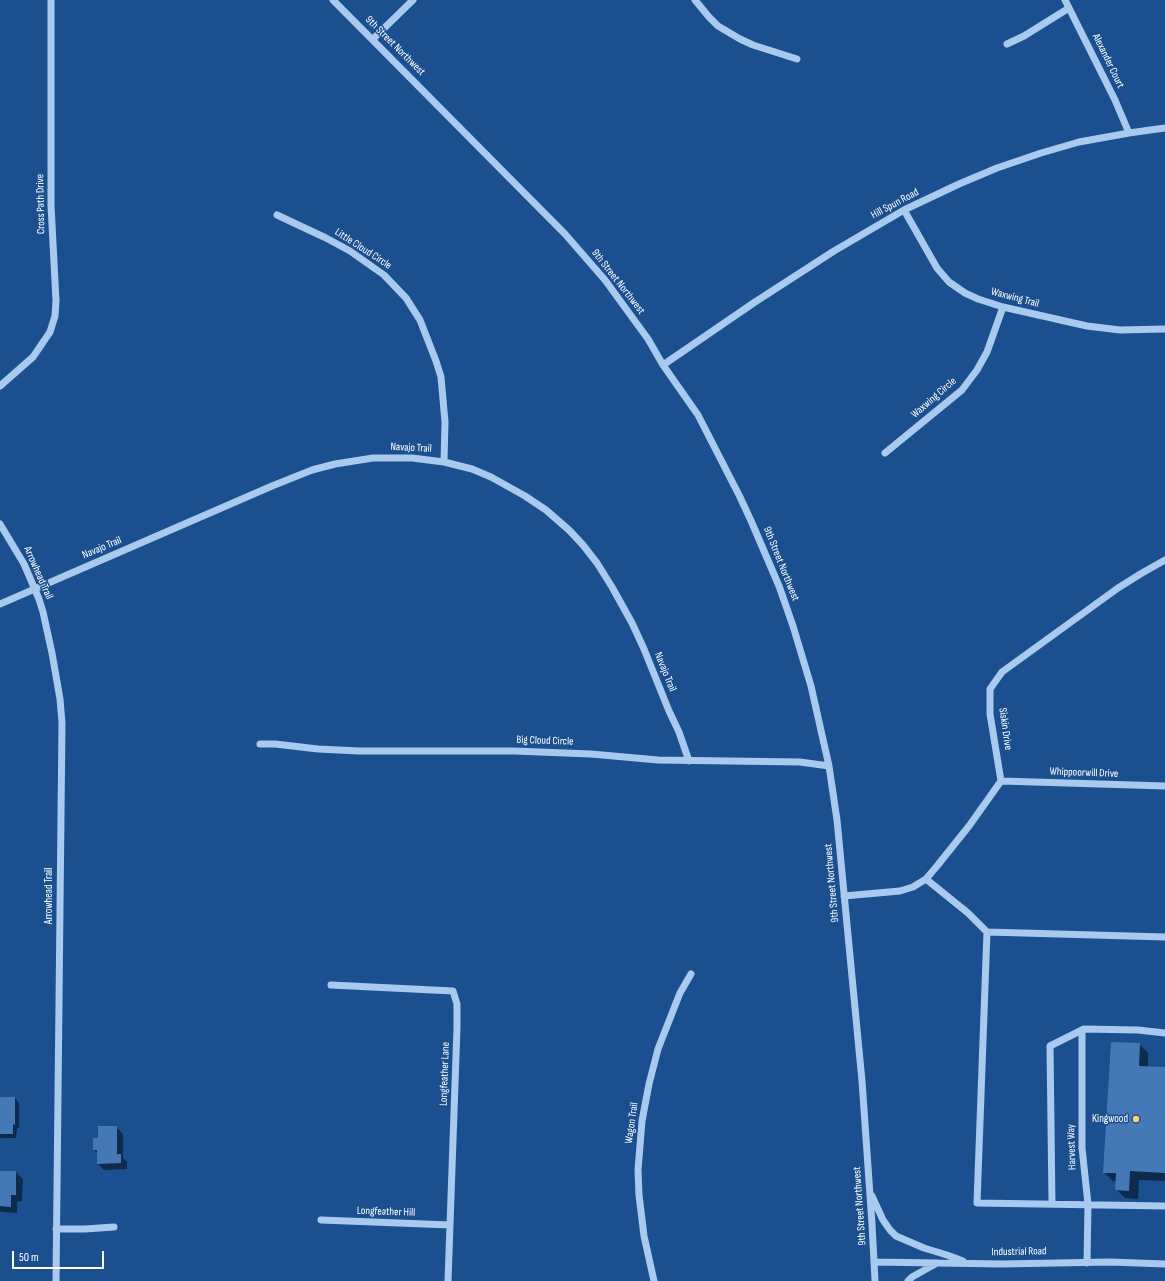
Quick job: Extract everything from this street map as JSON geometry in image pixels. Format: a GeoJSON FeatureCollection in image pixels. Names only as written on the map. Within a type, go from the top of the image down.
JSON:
{"type":"FeatureCollection","features":[{"type":"Feature","properties":{"kind":"street","name":"Cross Path Drive"},"geometry":{"type":"LineString","coordinates":[[0,386],[33,357],[50,332],[55,316],[56,300],[51,205],[51,0]]}},
{"type":"Feature","properties":{"kind":"street","name":"9th Street Northwest"},"geometry":{"type":"LineString","coordinates":[[333,0],[565,234],[622,302],[698,415],[740,498],[779,586],[811,686],[829,766],[837,820],[862,1081],[875,1281]]}},
{"type":"Feature","properties":{"kind":"street"},"geometry":{"type":"LineString","coordinates":[[373,39],[413,0]]}},
{"type":"Feature","properties":{"kind":"street"},"geometry":{"type":"LineString","coordinates":[[695,0],[718,26],[740,39],[753,45],[797,59]]}},
{"type":"Feature","properties":{"kind":"street","name":"Alexander Court"},"geometry":{"type":"LineString","coordinates":[[1065,0],[1115,100],[1129,133]]}},
{"type":"Feature","properties":{"kind":"street"},"geometry":{"type":"LineString","coordinates":[[1008,44],[1024,36],[1069,8]]}},
{"type":"Feature","properties":{"kind":"street","name":"Hill Spun Road"},"geometry":{"type":"LineString","coordinates":[[663,365],[755,302],[830,254],[904,210],[959,184],[1012,163],[1079,142],[1165,128]]}},
{"type":"Feature","properties":{"kind":"street","name":"Waxwing Trail"},"geometry":{"type":"LineString","coordinates":[[904,210],[937,268],[949,282],[964,293],[978,300],[1074,324],[1100,328],[1120,330],[1165,328]]}},
{"type":"Feature","properties":{"kind":"street","name":"Little Cloud Circle"},"geometry":{"type":"LineString","coordinates":[[277,215],[350,251],[384,275],[406,298],[420,320],[441,377],[445,422],[444,462]]}},
{"type":"Feature","properties":{"kind":"street","name":"Waxwing Circle"},"geometry":{"type":"LineString","coordinates":[[885,453],[962,390],[978,370],[987,352],[1003,307]]}},
{"type":"Feature","properties":{"kind":"street","name":"Navajo Trail"},"geometry":{"type":"LineString","coordinates":[[0,604],[312,470],[335,464],[372,458],[412,458],[444,462],[472,469],[491,477],[525,496],[546,510],[569,530],[582,545],[612,587],[632,623],[668,710],[679,732],[689,761]]}},
{"type":"Feature","properties":{"kind":"street","name":"Arrowhead Trail"},"geometry":{"type":"LineString","coordinates":[[0,524],[24,564],[34,589],[40,599],[52,653],[60,699],[62,723],[56,1281]]}},
{"type":"Feature","properties":{"kind":"street","name":"Siskin Drive"},"geometry":{"type":"LineString","coordinates":[[1001,781],[990,714],[990,689],[1002,672],[1124,584],[1165,560]]}},
{"type":"Feature","properties":{"kind":"street","name":"Big Cloud Circle"},"geometry":{"type":"LineString","coordinates":[[260,744],[359,751],[514,751],[689,761],[800,762],[829,766]]}},
{"type":"Feature","properties":{"kind":"street"},"geometry":{"type":"LineString","coordinates":[[844,896],[900,891],[914,887],[926,879],[969,826],[1001,781]]}},
{"type":"Feature","properties":{"kind":"street","name":"Whippoorwill Drive"},"geometry":{"type":"LineString","coordinates":[[1001,781],[1165,786]]}},
{"type":"Feature","properties":{"kind":"street"},"geometry":{"type":"LineString","coordinates":[[926,879],[968,913],[987,932],[1165,937]]}},
{"type":"Feature","properties":{"kind":"street"},"geometry":{"type":"LineString","coordinates":[[987,932],[977,1203],[1165,1206]]}},
{"type":"Feature","properties":{"kind":"street","name":"Wagon Trail"},"geometry":{"type":"LineString","coordinates":[[654,1281],[644,1236],[639,1195],[638,1170],[642,1121],[658,1049],[680,993],[691,974]]}},
{"type":"Feature","properties":{"kind":"street","name":"Longfeather Lane"},"geometry":{"type":"LineString","coordinates":[[331,986],[452,990],[458,1004],[448,1281]]}},
{"type":"Feature","properties":{"kind":"street"},"geometry":{"type":"LineString","coordinates":[[1052,1204],[1050,1046],[1082,1030],[1138,1030],[1165,1032]]}},
{"type":"Feature","properties":{"kind":"street","name":"Harvest Way"},"geometry":{"type":"LineString","coordinates":[[1082,1030],[1082,1148],[1088,1204],[1087,1263]]}},
{"type":"Feature","properties":{"kind":"street"},"geometry":{"type":"LineString","coordinates":[[870,1192],[883,1220],[896,1236],[924,1248],[947,1254],[967,1263]]}},
{"type":"Feature","properties":{"kind":"street","name":"Longfeather Hill"},"geometry":{"type":"LineString","coordinates":[[321,1220],[450,1225]]}},
{"type":"Feature","properties":{"kind":"street"},"geometry":{"type":"LineString","coordinates":[[56,1229],[114,1227]]}},
{"type":"Feature","properties":{"kind":"street","name":"Industrial Road"},"geometry":{"type":"LineString","coordinates":[[874,1262],[1165,1264]]}},
{"type":"Feature","properties":{"kind":"street"},"geometry":{"type":"LineString","coordinates":[[908,1281],[937,1263]]}},
{"type":"Feature","properties":{"kind":"building","name":"Kingwood"},"geometry":{"type":"Polygon","coordinates":[[[1111,1042],[1140,1043],[1139,1066],[1165,1067],[1165,1173],[1130,1171],[1129,1191],[1115,1190],[1116,1173],[1103,1173],[1111,1042]]]}},
{"type":"Feature","properties":{"kind":"building"},"geometry":{"type":"Polygon","coordinates":[[[0,1097],[15,1097],[15,1125],[13,1124],[13,1134],[0,1134],[0,1097]]]}},
{"type":"Feature","properties":{"kind":"building"},"geometry":{"type":"Polygon","coordinates":[[[98,1126],[117,1126],[117,1154],[121,1154],[121,1163],[97,1164],[97,1150],[93,1150],[93,1138],[98,1138],[98,1126]]]}},
{"type":"Feature","properties":{"kind":"building"},"geometry":{"type":"Polygon","coordinates":[[[0,1171],[16,1171],[16,1195],[11,1195],[11,1207],[0,1206],[0,1171]]]}},
{"type":"Feature","properties":{"kind":"place","name":"Kingwood"},"geometry":{"type":"Point","coordinates":[1136,1119]}}]}
